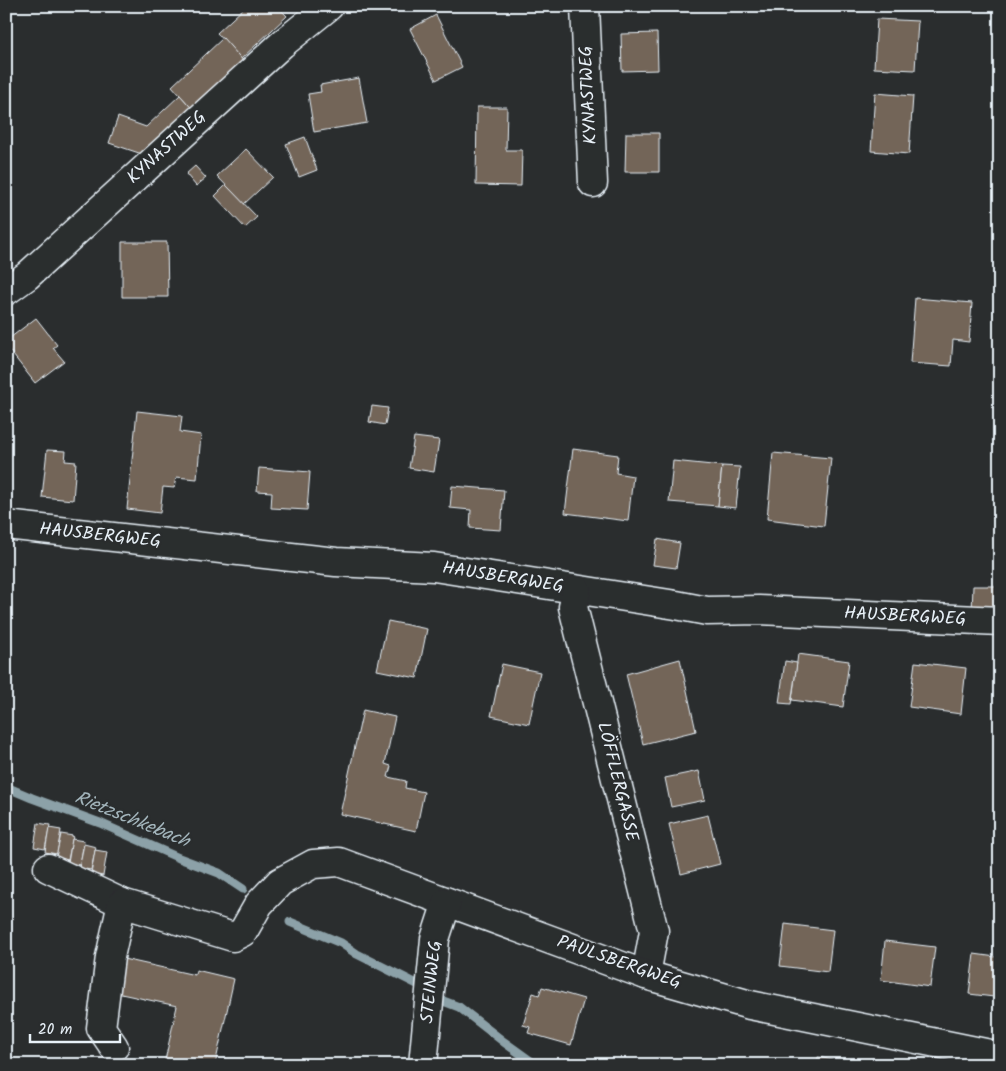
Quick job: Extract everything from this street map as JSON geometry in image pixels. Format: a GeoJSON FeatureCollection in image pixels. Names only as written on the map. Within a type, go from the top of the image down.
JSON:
{"type":"FeatureCollection","features":[{"type":"Feature","properties":{"kind":"street","name":"KYNASTWEG"},"geometry":{"type":"LineString","coordinates":[[6,291],[27,276],[282,44],[329,6]]}},
{"type":"Feature","properties":{"kind":"street","name":"KYNASTWEG"},"geometry":{"type":"LineString","coordinates":[[585,6],[593,183]]}},
{"type":"Feature","properties":{"kind":"street","name":"HAUSBERGWEG"},"geometry":{"type":"LineString","coordinates":[[6,525],[336,562],[434,568],[707,611],[759,610],[1000,622]]}},
{"type":"Feature","properties":{"kind":"street","name":"LÖFFLERGASSE"},"geometry":{"type":"LineString","coordinates":[[576,590],[573,607],[654,930],[646,975]]}},
{"type":"Feature","properties":{"kind":"street","name":"PAULSBERGWEG"},"geometry":{"type":"LineString","coordinates":[[48,868],[122,903],[233,937],[243,932],[259,904],[280,882],[313,864],[339,862],[646,975],[750,1005],[1000,1056]]}},
{"type":"Feature","properties":{"kind":"street","name":"STEINWEG"},"geometry":{"type":"LineString","coordinates":[[423,1065],[435,939],[447,902]]}},
{"type":"Feature","properties":{"kind":"street"},"geometry":{"type":"LineString","coordinates":[[114,1047],[101,1028],[110,957],[122,903]]}},
{"type":"Feature","properties":{"kind":"building"},"geometry":{"type":"Polygon","coordinates":[[[246,6],[277,6],[287,16],[241,59],[217,33],[246,6]]]}},
{"type":"Feature","properties":{"kind":"building"},"geometry":{"type":"Polygon","coordinates":[[[436,15],[462,67],[436,80],[410,29],[436,15]]]}},
{"type":"Feature","properties":{"kind":"building"},"geometry":{"type":"Polygon","coordinates":[[[877,19],[918,21],[915,70],[874,68],[877,19]]]}},
{"type":"Feature","properties":{"kind":"building"},"geometry":{"type":"Polygon","coordinates":[[[657,33],[658,70],[622,71],[621,34],[657,33]]]}},
{"type":"Feature","properties":{"kind":"building"},"geometry":{"type":"Polygon","coordinates":[[[223,38],[246,64],[195,112],[172,86],[223,38]]]}},
{"type":"Feature","properties":{"kind":"building"},"geometry":{"type":"Polygon","coordinates":[[[359,78],[367,123],[314,132],[308,94],[321,92],[320,85],[359,78]]]}},
{"type":"Feature","properties":{"kind":"building"},"geometry":{"type":"Polygon","coordinates":[[[875,93],[913,96],[909,154],[871,151],[875,93]]]}},
{"type":"Feature","properties":{"kind":"building"},"geometry":{"type":"Polygon","coordinates":[[[180,95],[195,112],[148,156],[109,143],[118,117],[146,127],[180,95]]]}},
{"type":"Feature","properties":{"kind":"building"},"geometry":{"type":"Polygon","coordinates":[[[477,107],[507,107],[506,150],[522,150],[521,186],[476,185],[477,107]]]}},
{"type":"Feature","properties":{"kind":"building"},"geometry":{"type":"Polygon","coordinates":[[[626,133],[659,133],[659,172],[625,172],[626,133]]]}},
{"type":"Feature","properties":{"kind":"building"},"geometry":{"type":"Polygon","coordinates":[[[305,137],[317,170],[299,177],[286,144],[305,137]]]}},
{"type":"Feature","properties":{"kind":"building"},"geometry":{"type":"Polygon","coordinates":[[[246,149],[273,177],[244,204],[217,176],[246,149]]]}},
{"type":"Feature","properties":{"kind":"building"},"geometry":{"type":"Polygon","coordinates":[[[195,166],[206,178],[196,186],[186,174],[195,166]]]}},
{"type":"Feature","properties":{"kind":"building"},"geometry":{"type":"Polygon","coordinates":[[[226,185],[257,217],[245,228],[215,196],[226,185]]]}},
{"type":"Feature","properties":{"kind":"building"},"geometry":{"type":"Polygon","coordinates":[[[122,242],[167,242],[168,297],[122,297],[122,242]]]}},
{"type":"Feature","properties":{"kind":"building"},"geometry":{"type":"Polygon","coordinates":[[[915,298],[972,303],[969,342],[953,340],[951,366],[910,363],[915,298]]]}},
{"type":"Feature","properties":{"kind":"building"},"geometry":{"type":"Polygon","coordinates":[[[36,318],[57,345],[53,348],[64,361],[35,383],[6,346],[6,341],[36,318]]]}},
{"type":"Feature","properties":{"kind":"building"},"geometry":{"type":"Polygon","coordinates":[[[372,406],[388,408],[385,425],[369,422],[372,406]]]}},
{"type":"Feature","properties":{"kind":"building"},"geometry":{"type":"Polygon","coordinates":[[[137,411],[182,416],[180,432],[201,435],[197,479],[176,477],[174,488],[163,487],[160,513],[127,509],[137,411]]]}},
{"type":"Feature","properties":{"kind":"building"},"geometry":{"type":"Polygon","coordinates":[[[414,437],[439,440],[434,472],[409,468],[414,437]]]}},
{"type":"Feature","properties":{"kind":"building"},"geometry":{"type":"Polygon","coordinates":[[[573,449],[618,455],[616,473],[633,476],[628,521],[565,513],[573,449]]]}},
{"type":"Feature","properties":{"kind":"building"},"geometry":{"type":"Polygon","coordinates":[[[47,450],[66,451],[65,461],[76,462],[73,500],[42,497],[47,450]]]}},
{"type":"Feature","properties":{"kind":"building"},"geometry":{"type":"Polygon","coordinates":[[[773,453],[831,458],[824,526],[767,519],[773,453]]]}},
{"type":"Feature","properties":{"kind":"building"},"geometry":{"type":"Polygon","coordinates":[[[673,461],[722,466],[718,506],[669,502],[673,461]]]}},
{"type":"Feature","properties":{"kind":"building"},"geometry":{"type":"Polygon","coordinates":[[[722,466],[740,467],[736,508],[718,506],[722,466]]]}},
{"type":"Feature","properties":{"kind":"building"},"geometry":{"type":"Polygon","coordinates":[[[259,468],[310,472],[307,510],[271,508],[272,492],[257,491],[259,468]]]}},
{"type":"Feature","properties":{"kind":"building"},"geometry":{"type":"Polygon","coordinates":[[[452,486],[504,490],[501,530],[470,528],[471,510],[450,508],[452,486]]]}},
{"type":"Feature","properties":{"kind":"building"},"geometry":{"type":"Polygon","coordinates":[[[657,539],[680,543],[676,568],[653,565],[657,539]]]}},
{"type":"Feature","properties":{"kind":"building"},"geometry":{"type":"Polygon","coordinates":[[[973,586],[1000,586],[1000,611],[972,611],[973,586]]]}},
{"type":"Feature","properties":{"kind":"building"},"geometry":{"type":"Polygon","coordinates":[[[388,621],[427,629],[417,678],[377,670],[388,621]]]}},
{"type":"Feature","properties":{"kind":"building"},"geometry":{"type":"Polygon","coordinates":[[[798,654],[849,661],[843,707],[792,700],[798,654]]]}},
{"type":"Feature","properties":{"kind":"building"},"geometry":{"type":"Polygon","coordinates":[[[680,659],[696,731],[643,744],[626,674],[680,659]]]}},
{"type":"Feature","properties":{"kind":"building"},"geometry":{"type":"Polygon","coordinates":[[[785,661],[797,663],[791,704],[779,703],[785,661]]]}},
{"type":"Feature","properties":{"kind":"building"},"geometry":{"type":"Polygon","coordinates":[[[915,662],[966,668],[961,714],[909,707],[915,662]]]}},
{"type":"Feature","properties":{"kind":"building"},"geometry":{"type":"Polygon","coordinates":[[[502,664],[540,672],[529,724],[491,716],[502,664]]]}},
{"type":"Feature","properties":{"kind":"building"},"geometry":{"type":"Polygon","coordinates":[[[363,710],[395,717],[385,764],[391,766],[388,777],[406,781],[405,788],[424,792],[416,831],[340,814],[363,710]]]}},
{"type":"Feature","properties":{"kind":"building"},"geometry":{"type":"Polygon","coordinates":[[[699,771],[705,800],[671,807],[665,778],[699,771]]]}},
{"type":"Feature","properties":{"kind":"building"},"geometry":{"type":"Polygon","coordinates":[[[708,815],[720,864],[681,874],[669,824],[708,815]]]}},
{"type":"Feature","properties":{"kind":"building"},"geometry":{"type":"Polygon","coordinates":[[[38,823],[50,825],[45,849],[34,847],[38,823]]]}},
{"type":"Feature","properties":{"kind":"building"},"geometry":{"type":"Polygon","coordinates":[[[49,828],[61,830],[57,854],[45,852],[49,828]]]}},
{"type":"Feature","properties":{"kind":"building"},"geometry":{"type":"Polygon","coordinates":[[[61,834],[73,836],[68,860],[56,857],[61,834]]]}},
{"type":"Feature","properties":{"kind":"building"},"geometry":{"type":"Polygon","coordinates":[[[72,839],[84,841],[80,865],[68,863],[72,839]]]}},
{"type":"Feature","properties":{"kind":"building"},"geometry":{"type":"Polygon","coordinates":[[[84,844],[96,847],[91,870],[79,868],[84,844]]]}},
{"type":"Feature","properties":{"kind":"building"},"geometry":{"type":"Polygon","coordinates":[[[95,850],[107,852],[103,876],[91,874],[95,850]]]}},
{"type":"Feature","properties":{"kind":"building"},"geometry":{"type":"Polygon","coordinates":[[[785,924],[833,930],[828,972],[780,966],[785,924]]]}},
{"type":"Feature","properties":{"kind":"building"},"geometry":{"type":"Polygon","coordinates":[[[998,939],[1000,939],[1000,1000],[994,999],[994,997],[969,994],[974,954],[996,957],[998,939]]]}},
{"type":"Feature","properties":{"kind":"building"},"geometry":{"type":"Polygon","coordinates":[[[885,941],[935,947],[930,987],[881,980],[885,941]]]}},
{"type":"Feature","properties":{"kind":"building"},"geometry":{"type":"Polygon","coordinates":[[[119,958],[195,975],[196,970],[234,979],[215,1065],[164,1065],[177,1006],[112,992],[119,958]]]}},
{"type":"Feature","properties":{"kind":"building"},"geometry":{"type":"Polygon","coordinates":[[[542,987],[584,999],[571,1045],[528,1033],[530,1027],[523,1025],[533,993],[539,995],[542,987]]]}},
{"type":"Feature","properties":{"kind":"building"},"geometry":{"type":"Polygon","coordinates":[[[818,1057],[842,1062],[850,1061],[856,1065],[817,1065],[818,1057]]]}},
{"type":"Feature","properties":{"kind":"waterway","name":"Rietzschkebach"},"geometry":{"type":"LineString","coordinates":[[6,787],[100,823],[179,858],[219,873],[243,889]]}},
{"type":"Feature","properties":{"kind":"waterway","name":"Rietzschkebach"},"geometry":{"type":"LineString","coordinates":[[290,922],[341,943],[357,954],[421,986]]}},
{"type":"Feature","properties":{"kind":"waterway","name":"Rietzschkebach"},"geometry":{"type":"LineString","coordinates":[[438,999],[459,1007],[536,1065]]}}]}
